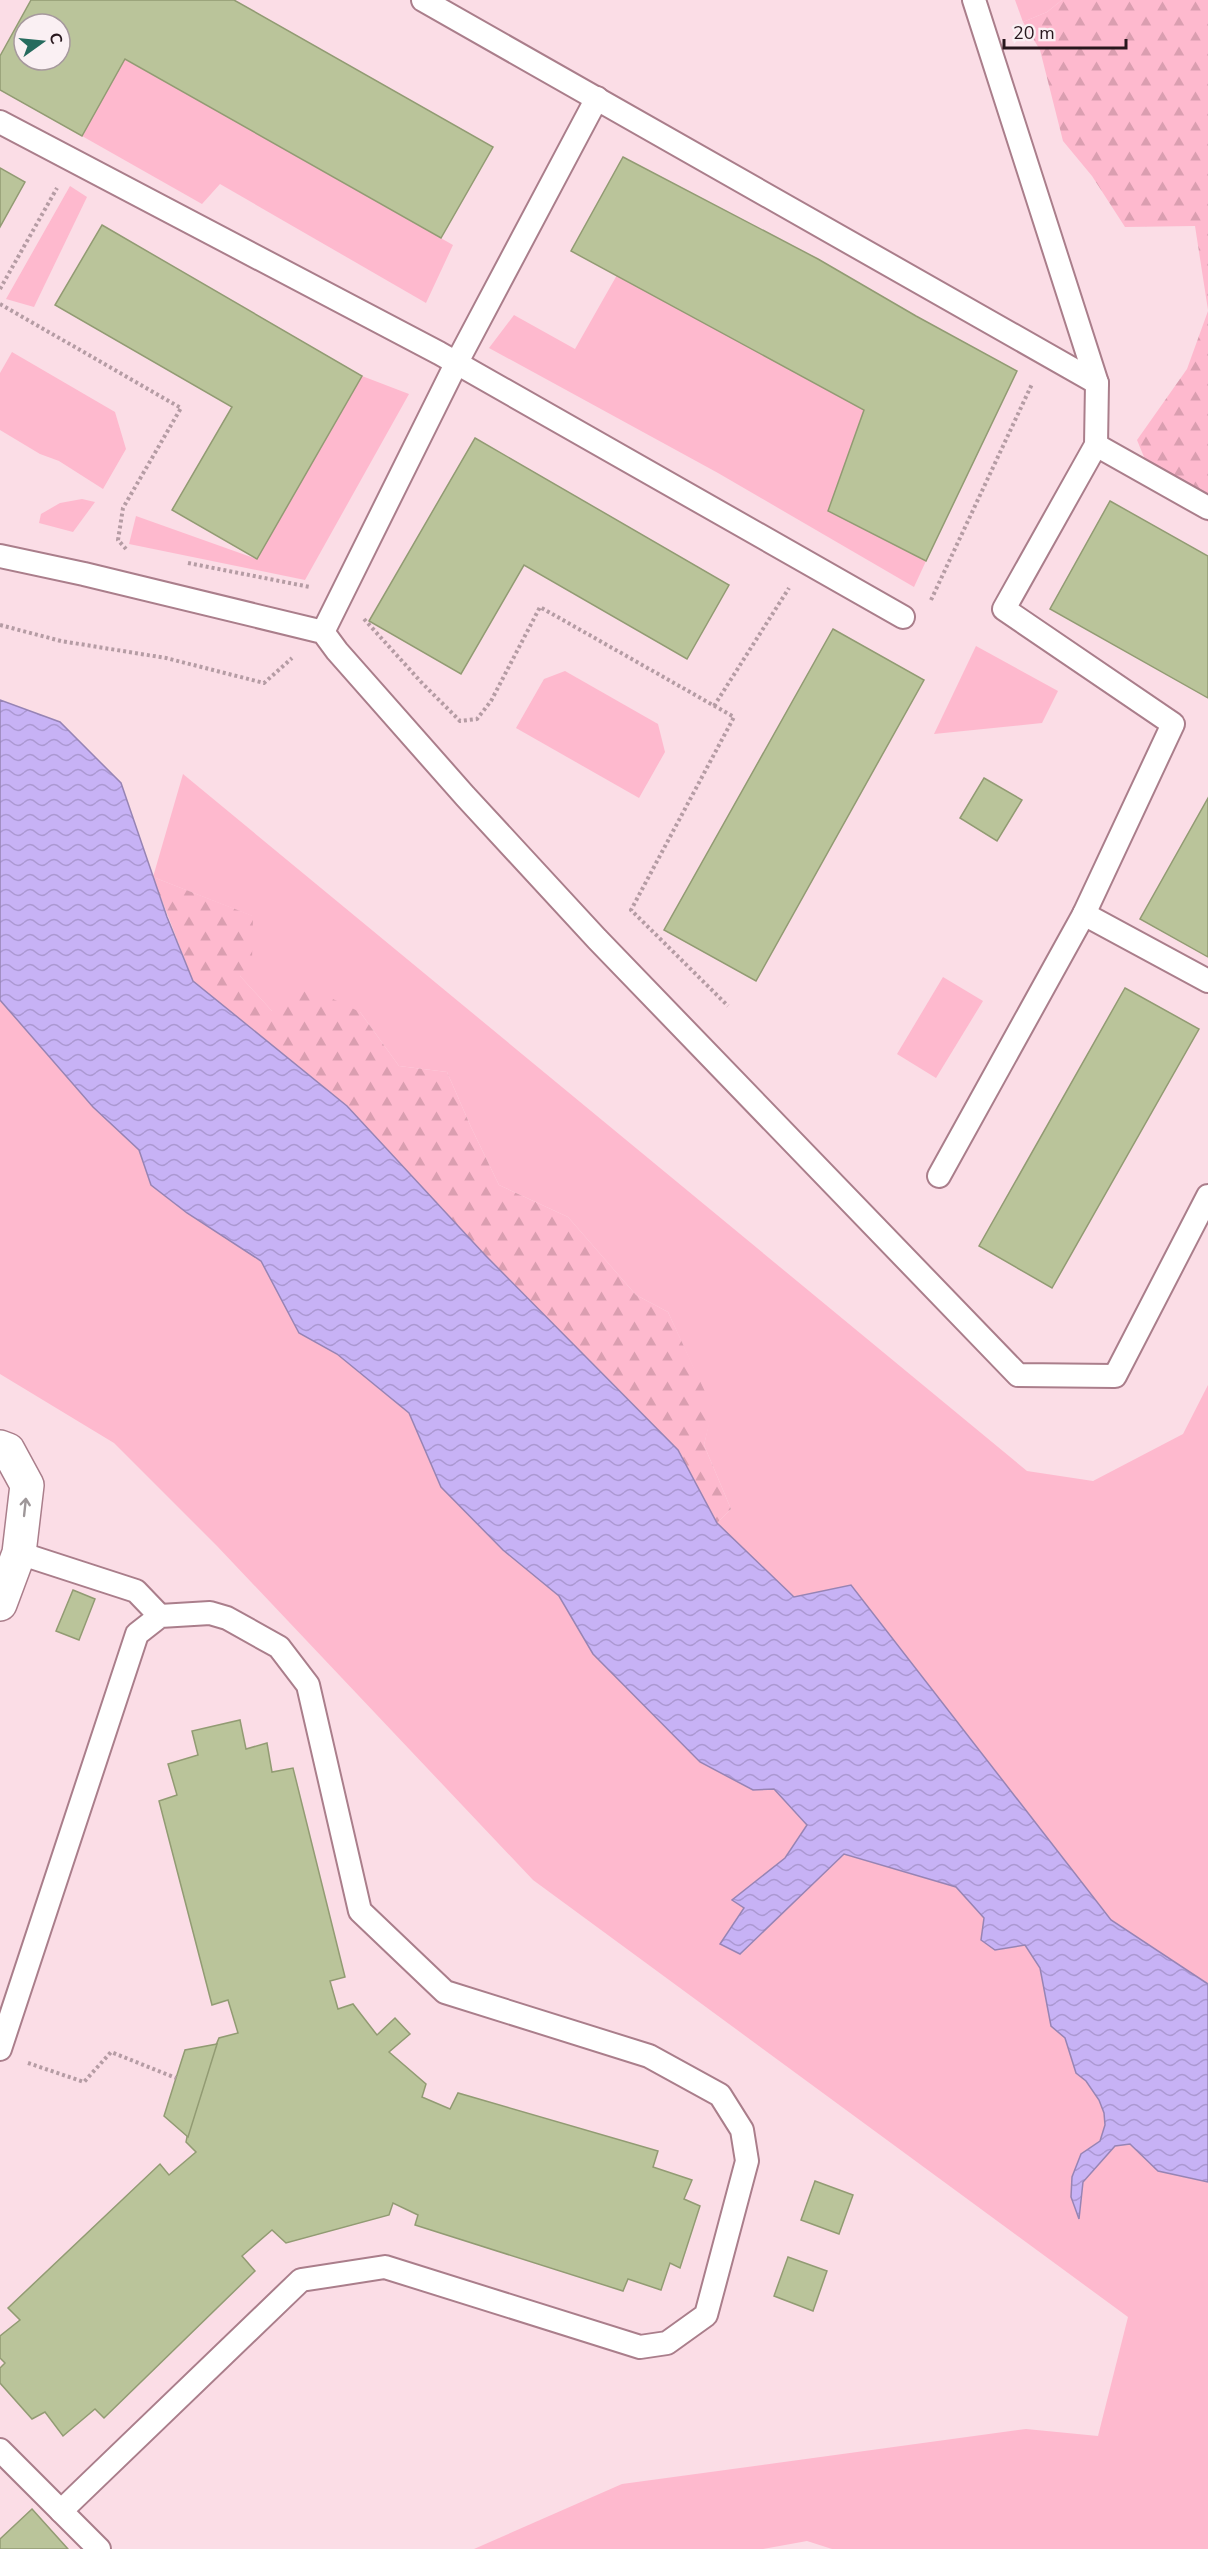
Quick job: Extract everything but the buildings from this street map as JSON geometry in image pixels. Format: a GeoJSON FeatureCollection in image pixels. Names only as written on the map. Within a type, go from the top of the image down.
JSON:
{"type":"FeatureCollection","features":[{"type":"Feature","properties":{"kind":"street"},"geometry":{"type":"LineString","coordinates":[[0,1447],[8,1450],[27,1485],[20,1554],[0,1604]]}},
{"type":"Feature","properties":{"kind":"lane"},"geometry":{"type":"LineString","coordinates":[[423,0],[1097,383]]}},
{"type":"Feature","properties":{"kind":"lane"},"geometry":{"type":"LineString","coordinates":[[939,1176],[1084,914],[1173,724],[1004,609],[1096,445],[1097,383],[974,0]]}},
{"type":"Feature","properties":{"kind":"lane"},"geometry":{"type":"LineString","coordinates":[[323,632],[457,362],[597,98]]}},
{"type":"Feature","properties":{"kind":"lane"},"geometry":{"type":"LineString","coordinates":[[0,122],[457,362],[903,617]]}},
{"type":"Feature","properties":{"kind":"lane"},"geometry":{"type":"LineString","coordinates":[[1096,445],[1208,508]]}},
{"type":"Feature","properties":{"kind":"lane"},"geometry":{"type":"LineString","coordinates":[[0,556],[323,632],[337,651],[458,787],[597,939],[1018,1375],[1116,1376],[1208,1196]]}},
{"type":"Feature","properties":{"kind":"lane"},"geometry":{"type":"LineString","coordinates":[[1084,914],[1208,981]]}},
{"type":"Feature","properties":{"kind":"lane"},"geometry":{"type":"LineString","coordinates":[[20,1554],[136,1591],[160,1616]]}},
{"type":"Feature","properties":{"kind":"lane"},"geometry":{"type":"LineString","coordinates":[[0,2049],[137,1634],[160,1616],[210,1613],[227,1618],[279,1647],[308,1686],[360,1911],[445,1992],[649,2056],[720,2095],[742,2130],[747,2161],[706,2315],[667,2343],[640,2348],[385,2267],[301,2280],[61,2511]]}},
{"type":"Feature","properties":{"kind":"lane"},"geometry":{"type":"LineString","coordinates":[[0,2450],[99,2549]]}},
{"type":"Feature","properties":{"kind":"path"},"geometry":{"type":"LineString","coordinates":[[0,289],[73,160]]}},
{"type":"Feature","properties":{"kind":"path"},"geometry":{"type":"LineString","coordinates":[[0,304],[182,408],[123,508],[118,540],[128,551]]}},
{"type":"Feature","properties":{"kind":"path"},"geometry":{"type":"LineString","coordinates":[[927,608],[1035,377]]}},
{"type":"Feature","properties":{"kind":"path"},"geometry":{"type":"LineString","coordinates":[[714,706],[806,561]]}},
{"type":"Feature","properties":{"kind":"path"},"geometry":{"type":"LineString","coordinates":[[186,562],[325,590],[338,601],[359,613],[460,721],[477,719],[491,701],[540,607],[734,717],[631,910],[728,1006]]}},
{"type":"Feature","properties":{"kind":"path"},"geometry":{"type":"LineString","coordinates":[[0,625],[61,642],[166,658],[264,683],[323,632]]}},
{"type":"Feature","properties":{"kind":"path"},"geometry":{"type":"LineString","coordinates":[[21,2060],[84,2082],[111,2052],[176,2078]]}},
{"type":"Feature","properties":{"kind":"green space"},"geometry":{"type":"Polygon","coordinates":[[[1015,0],[1062,0],[1047,12],[1023,22],[1015,0]]]}},
{"type":"Feature","properties":{"kind":"green space"},"geometry":{"type":"Polygon","coordinates":[[[1062,0],[1208,0],[1208,310],[1195,226],[1125,227],[1092,176],[1063,141],[1040,50],[1023,22],[1047,12],[1062,0]]]}},
{"type":"Feature","properties":{"kind":"green space"},"geometry":{"type":"Polygon","coordinates":[[[125,59],[453,245],[426,303],[220,184],[202,204],[82,136],[125,59]]]}},
{"type":"Feature","properties":{"kind":"green space"},"geometry":{"type":"Polygon","coordinates":[[[70,186],[87,197],[34,307],[6,299],[70,186]]]}},
{"type":"Feature","properties":{"kind":"green space"},"geometry":{"type":"Polygon","coordinates":[[[617,275],[864,410],[828,511],[926,561],[914,587],[718,473],[489,348],[514,315],[575,349],[617,275]]]}},
{"type":"Feature","properties":{"kind":"green space"},"geometry":{"type":"Polygon","coordinates":[[[1208,311],[1208,522],[1158,491],[1137,440],[1187,369],[1208,311]]]}},
{"type":"Feature","properties":{"kind":"green space"},"geometry":{"type":"Polygon","coordinates":[[[12,352],[115,412],[126,449],[103,489],[59,461],[40,454],[0,430],[0,373],[12,352]]]}},
{"type":"Feature","properties":{"kind":"green space"},"geometry":{"type":"Polygon","coordinates":[[[362,376],[409,394],[305,580],[129,544],[136,516],[257,559],[362,376]]]}},
{"type":"Feature","properties":{"kind":"green space"},"geometry":{"type":"Polygon","coordinates":[[[82,499],[95,502],[73,532],[39,523],[41,514],[60,503],[82,499]]]}},
{"type":"Feature","properties":{"kind":"green space"},"geometry":{"type":"Polygon","coordinates":[[[976,646],[1058,691],[1042,723],[934,734],[976,646]]]}},
{"type":"Feature","properties":{"kind":"green space"},"geometry":{"type":"Polygon","coordinates":[[[565,671],[658,724],[665,752],[639,798],[516,728],[544,679],[565,671]]]}},
{"type":"Feature","properties":{"kind":"green space"},"geometry":{"type":"Polygon","coordinates":[[[183,774],[1027,1471],[1093,1481],[1183,1434],[1208,1385],[1208,1984],[1111,1920],[794,1597],[717,1523],[731,1509],[704,1445],[712,1409],[668,1312],[636,1295],[568,1217],[499,1185],[447,1072],[399,1066],[360,1012],[272,1011],[240,976],[252,916],[153,877],[183,774]]]}},
{"type":"Feature","properties":{"kind":"green space"},"geometry":{"type":"Polygon","coordinates":[[[153,877],[253,916],[252,960],[240,976],[272,1011],[310,988],[360,1012],[399,1066],[447,1072],[499,1185],[568,1217],[636,1295],[668,1312],[713,1409],[704,1445],[731,1509],[717,1523],[678,1450],[485,1255],[347,1106],[193,981],[153,877]]]}},
{"type":"Feature","properties":{"kind":"green space"},"geometry":{"type":"Polygon","coordinates":[[[943,977],[983,1001],[936,1078],[897,1054],[943,977]]]}},
{"type":"Feature","properties":{"kind":"green space"},"geometry":{"type":"Polygon","coordinates":[[[0,1000],[93,1107],[139,1150],[152,1185],[187,1213],[261,1261],[299,1333],[337,1354],[409,1413],[441,1487],[503,1550],[559,1596],[593,1654],[700,1762],[753,1790],[774,1789],[807,1825],[785,1858],[733,1900],[744,1908],[721,1944],[741,1954],[844,1854],[956,1887],[984,1918],[995,1950],[1025,1945],[1040,1968],[1051,2026],[1065,2038],[1076,2073],[1086,2081],[1099,2100],[1104,2113],[1105,2125],[1100,2141],[1081,2154],[1078,2218],[1083,2182],[1115,2146],[1130,2144],[1158,2171],[1208,2182],[1208,2549],[832,2549],[807,2541],[763,2549],[474,2549],[622,2484],[1026,2429],[1098,2436],[1128,2317],[533,1880],[217,1546],[114,1443],[0,1374],[0,1000]]]}},
{"type":"Feature","properties":{"kind":"water"},"geometry":{"type":"Polygon","coordinates":[[[0,700],[60,722],[121,783],[167,917],[193,981],[347,1106],[485,1255],[678,1450],[717,1523],[794,1597],[851,1585],[1111,1920],[1208,1984],[1208,2182],[1158,2171],[1130,2144],[1115,2146],[1083,2182],[1079,2219],[1071,2197],[1072,2177],[1081,2154],[1100,2141],[1105,2125],[1104,2113],[1099,2100],[1086,2081],[1076,2073],[1065,2038],[1051,2026],[1040,1968],[1025,1945],[995,1950],[981,1940],[984,1918],[956,1887],[844,1854],[740,1954],[720,1944],[744,1908],[732,1900],[785,1858],[807,1825],[774,1789],[753,1790],[700,1762],[593,1654],[559,1596],[503,1550],[441,1487],[409,1413],[337,1354],[299,1333],[261,1261],[187,1213],[151,1185],[139,1150],[93,1107],[0,1000],[0,700]]]}}]}
